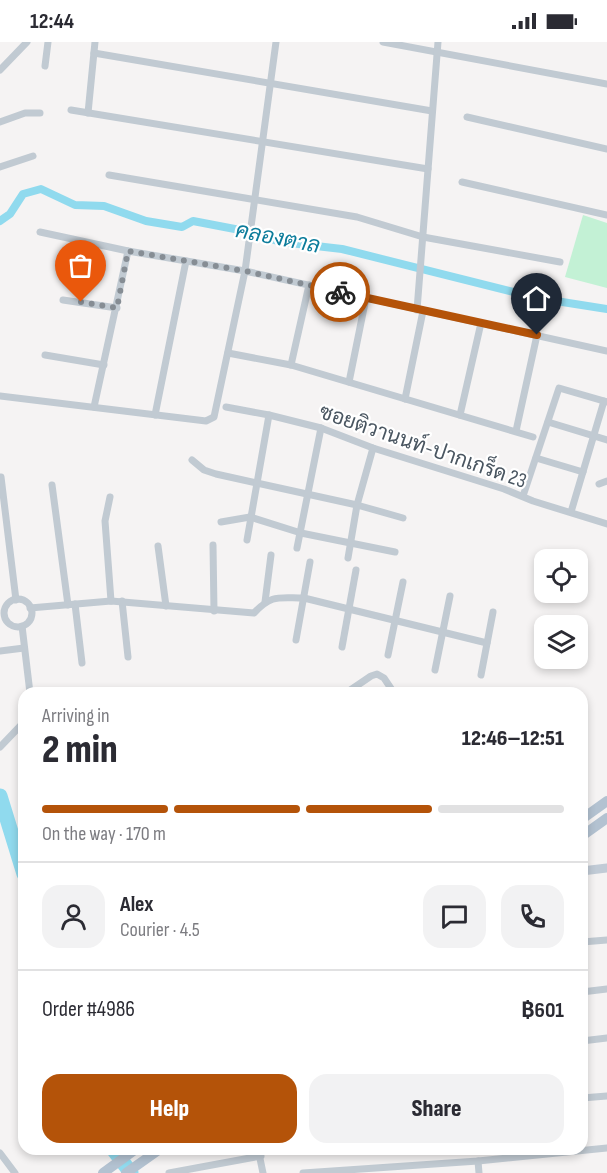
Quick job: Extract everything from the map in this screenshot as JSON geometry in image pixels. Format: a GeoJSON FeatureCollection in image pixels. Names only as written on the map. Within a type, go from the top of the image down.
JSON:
{"type":"FeatureCollection","features":[{"type":"Feature","properties":{"kind":"main road"},"geometry":{"type":"LineString","coordinates":[[588,815],[607,801]]}},
{"type":"Feature","properties":{"kind":"main road"},"geometry":{"type":"LineString","coordinates":[[588,832],[607,818]]}},
{"type":"Feature","properties":{"kind":"main road"},"geometry":{"type":"LineString","coordinates":[[103,1173],[127,1155]]}},
{"type":"Feature","properties":{"kind":"main road"},"geometry":{"type":"LineString","coordinates":[[126,1173],[151,1155]]}},
{"type":"Feature","properties":{"kind":"street"},"geometry":{"type":"LineString","coordinates":[[45,66],[48,42]]}},
{"type":"Feature","properties":{"kind":"street"},"geometry":{"type":"LineString","coordinates":[[88,113],[95,42]]}},
{"type":"Feature","properties":{"kind":"street"},"geometry":{"type":"LineString","coordinates":[[0,396],[212,420],[245,271],[276,42]]}},
{"type":"Feature","properties":{"kind":"street"},"geometry":{"type":"LineString","coordinates":[[383,42],[607,84]]}},
{"type":"Feature","properties":{"kind":"street"},"geometry":{"type":"LineString","coordinates":[[405,399],[420,310],[420,268],[438,42]]}},
{"type":"Feature","properties":{"kind":"street"},"geometry":{"type":"LineString","coordinates":[[0,70],[24,43]]}},
{"type":"Feature","properties":{"kind":"street"},"geometry":{"type":"LineString","coordinates":[[94,53],[432,111]]}},
{"type":"Feature","properties":{"kind":"street"},"geometry":{"type":"LineString","coordinates":[[71,110],[428,169]]}},
{"type":"Feature","properties":{"kind":"street"},"geometry":{"type":"LineString","coordinates":[[0,122],[25,114],[40,113]]}},
{"type":"Feature","properties":{"kind":"street"},"geometry":{"type":"LineString","coordinates":[[467,117],[607,149]]}},
{"type":"Feature","properties":{"kind":"street"},"geometry":{"type":"LineString","coordinates":[[0,167],[33,156]]}},
{"type":"Feature","properties":{"kind":"street"},"geometry":{"type":"LineString","coordinates":[[109,175],[357,217],[423,237],[560,262]]}},
{"type":"Feature","properties":{"kind":"street"},"geometry":{"type":"LineString","coordinates":[[462,182],[607,215]]}},
{"type":"Feature","properties":{"kind":"street"},"geometry":{"type":"LineString","coordinates":[[40,232],[128,251],[245,271],[607,351]]}},
{"type":"Feature","properties":{"kind":"street"},"geometry":{"type":"LineString","coordinates":[[94,407],[128,251]]}},
{"type":"Feature","properties":{"kind":"street"},"geometry":{"type":"LineString","coordinates":[[155,415],[186,261]]}},
{"type":"Feature","properties":{"kind":"street"},"geometry":{"type":"LineString","coordinates":[[291,365],[309,285]]}},
{"type":"Feature","properties":{"kind":"street"},"geometry":{"type":"LineString","coordinates":[[349,382],[366,298]]}},
{"type":"Feature","properties":{"kind":"street"},"geometry":{"type":"LineString","coordinates":[[63,300],[117,308]]}},
{"type":"Feature","properties":{"kind":"street"},"geometry":{"type":"LineString","coordinates":[[460,415],[481,323]]}},
{"type":"Feature","properties":{"kind":"street"},"geometry":{"type":"LineString","coordinates":[[516,431],[537,335]]}},
{"type":"Feature","properties":{"kind":"street"},"geometry":{"type":"LineString","coordinates":[[228,352],[291,365],[533,437]]}},
{"type":"Feature","properties":{"kind":"street"},"geometry":{"type":"LineString","coordinates":[[45,355],[104,365]]}},
{"type":"Feature","properties":{"kind":"street"},"geometry":{"type":"LineString","coordinates":[[523,496],[559,388],[606,402],[571,512]]}},
{"type":"Feature","properties":{"kind":"street","name":"ซอยติวานนท์-ปากเกร็ด 23"},"geometry":{"type":"LineString","coordinates":[[226,408],[269,415],[321,428],[373,448],[607,524]]}},
{"type":"Feature","properties":{"kind":"street"},"geometry":{"type":"LineString","coordinates":[[247,540],[269,415]]}},
{"type":"Feature","properties":{"kind":"street"},"geometry":{"type":"LineString","coordinates":[[548,422],[607,440]]}},
{"type":"Feature","properties":{"kind":"street"},"geometry":{"type":"LineString","coordinates":[[297,548],[321,428]]}},
{"type":"Feature","properties":{"kind":"street"},"geometry":{"type":"LineString","coordinates":[[348,558],[357,505],[373,448]]}},
{"type":"Feature","properties":{"kind":"street"},"geometry":{"type":"LineString","coordinates":[[536,458],[583,472]]}},
{"type":"Feature","properties":{"kind":"street"},"geometry":{"type":"LineString","coordinates":[[192,460],[208,472],[357,505],[403,518]]}},
{"type":"Feature","properties":{"kind":"street"},"geometry":{"type":"LineString","coordinates":[[0,604],[12,601],[25,602],[30,608],[30,621],[22,626],[13,626],[6,620],[4,611],[12,601],[10,556],[1,477]]}},
{"type":"Feature","properties":{"kind":"street"},"geometry":{"type":"LineString","coordinates":[[599,484],[607,481]]}},
{"type":"Feature","properties":{"kind":"street"},"geometry":{"type":"LineString","coordinates":[[52,484],[82,663]]}},
{"type":"Feature","properties":{"kind":"street"},"geometry":{"type":"LineString","coordinates":[[110,497],[105,521],[111,601]]}},
{"type":"Feature","properties":{"kind":"street"},"geometry":{"type":"LineString","coordinates":[[221,522],[250,517],[301,533],[395,552]]}},
{"type":"Feature","properties":{"kind":"street"},"geometry":{"type":"LineString","coordinates":[[213,545],[214,611]]}},
{"type":"Feature","properties":{"kind":"street"},"geometry":{"type":"LineString","coordinates":[[158,546],[166,606]]}},
{"type":"Feature","properties":{"kind":"street"},"geometry":{"type":"LineString","coordinates":[[265,602],[271,555]]}},
{"type":"Feature","properties":{"kind":"street"},"geometry":{"type":"LineString","coordinates":[[0,557],[10,556]]}},
{"type":"Feature","properties":{"kind":"street"},"geometry":{"type":"LineString","coordinates":[[296,640],[310,562]]}},
{"type":"Feature","properties":{"kind":"street"},"geometry":{"type":"LineString","coordinates":[[342,647],[356,570]]}},
{"type":"Feature","properties":{"kind":"street"},"geometry":{"type":"LineString","coordinates":[[388,655],[403,582]]}},
{"type":"Feature","properties":{"kind":"street"},"geometry":{"type":"LineString","coordinates":[[435,670],[450,596]]}},
{"type":"Feature","properties":{"kind":"street"},"geometry":{"type":"LineString","coordinates":[[30,608],[111,601],[254,614],[265,602],[275,597],[304,598],[487,643]]}},
{"type":"Feature","properties":{"kind":"street"},"geometry":{"type":"LineString","coordinates":[[122,602],[128,657]]}},
{"type":"Feature","properties":{"kind":"street"},"geometry":{"type":"LineString","coordinates":[[481,675],[493,612]]}},
{"type":"Feature","properties":{"kind":"street"},"geometry":{"type":"LineString","coordinates":[[22,626],[29,687]]}},
{"type":"Feature","properties":{"kind":"street"},"geometry":{"type":"LineString","coordinates":[[0,651],[24,648]]}},
{"type":"Feature","properties":{"kind":"street"},"geometry":{"type":"LineString","coordinates":[[355,687],[377,674],[384,678],[390,687]]}},
{"type":"Feature","properties":{"kind":"street"},"geometry":{"type":"LineString","coordinates":[[0,747],[18,731]]}},
{"type":"Feature","properties":{"kind":"street"},"geometry":{"type":"LineString","coordinates":[[588,870],[607,868]]}},
{"type":"Feature","properties":{"kind":"street"},"geometry":{"type":"LineString","coordinates":[[588,942],[607,940]]}},
{"type":"Feature","properties":{"kind":"street"},"geometry":{"type":"LineString","coordinates":[[588,991],[607,989]]}},
{"type":"Feature","properties":{"kind":"street"},"geometry":{"type":"LineString","coordinates":[[588,1040],[607,1038]]}},
{"type":"Feature","properties":{"kind":"street"},"geometry":{"type":"LineString","coordinates":[[588,1098],[607,1096]]}},
{"type":"Feature","properties":{"kind":"street"},"geometry":{"type":"LineString","coordinates":[[588,1150],[607,1148],[607,1155]]}},
{"type":"Feature","properties":{"kind":"street"},"geometry":{"type":"LineString","coordinates":[[0,1153],[15,1173]]}},
{"type":"Feature","properties":{"kind":"street"},"geometry":{"type":"LineString","coordinates":[[169,1173],[212,1169],[253,1155]]}},
{"type":"Feature","properties":{"kind":"street"},"geometry":{"type":"LineString","coordinates":[[259,1155],[263,1173]]}},
{"type":"Feature","properties":{"kind":"street"},"geometry":{"type":"LineString","coordinates":[[303,1173],[538,1155]]}},
{"type":"Feature","properties":{"kind":"street"},"geometry":{"type":"LineString","coordinates":[[478,1161],[479,1173]]}},
{"type":"Feature","properties":{"kind":"green space"},"geometry":{"type":"Polygon","coordinates":[[[583,215],[607,223],[607,288],[565,277],[583,215]]]}},
{"type":"Feature","properties":{"kind":"waterway","name":"คลองตาล"},"geometry":{"type":"LineString","coordinates":[[0,221],[10,214],[23,194],[41,189],[75,205],[104,206],[146,221],[182,227],[193,221],[240,230],[281,242],[342,249],[537,298],[607,309]]}},
{"type":"Feature","properties":{"kind":"waterway"},"geometry":{"type":"LineString","coordinates":[[0,796],[18,854]]}},
{"type":"Feature","properties":{"kind":"waterway"},"geometry":{"type":"LineString","coordinates":[[118,1155],[131,1173]]}},
{"type":"Feature","properties":{"kind":"way so far"},"geometry":{"type":"LineString","coordinates":[[81,302],[117,308],[128,251],[245,271],[340,292]]}},
{"type":"Feature","properties":{"kind":"route"},"geometry":{"type":"LineString","coordinates":[[340,292],[537,335]]}}]}
